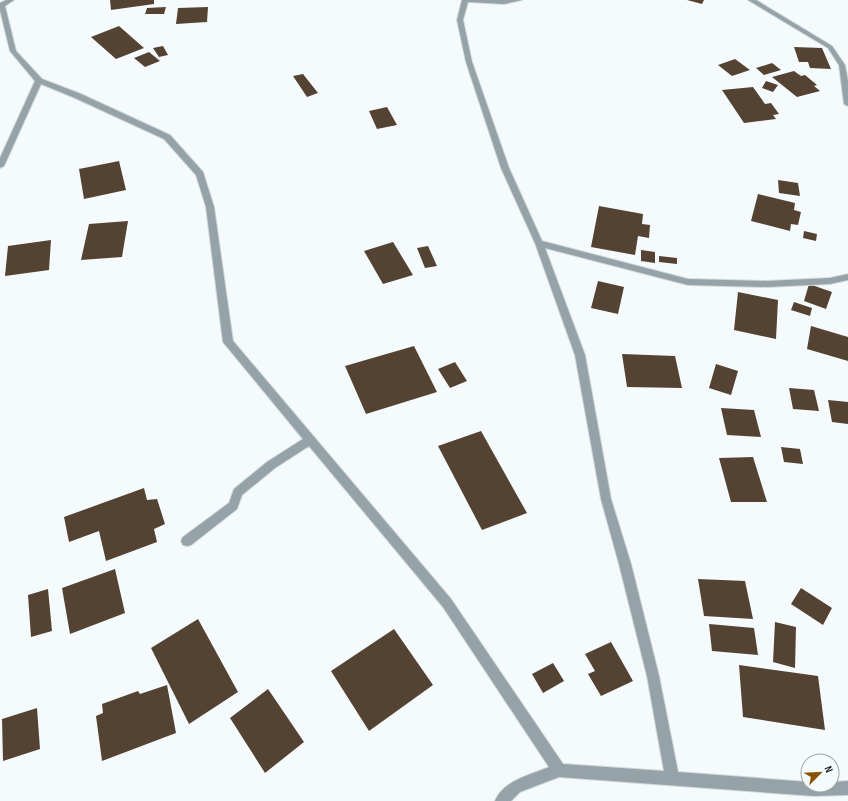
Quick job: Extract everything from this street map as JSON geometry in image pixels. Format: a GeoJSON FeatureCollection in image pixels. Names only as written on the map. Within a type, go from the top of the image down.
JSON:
{"type":"FeatureCollection","features":[{"type":"Feature","properties":{"kind":"street"},"geometry":{"type":"LineString","coordinates":[[12,0],[1,6],[13,51],[39,81],[78,96],[167,137],[200,174],[210,207],[228,342],[447,603],[558,770]]}},
{"type":"Feature","properties":{"kind":"street"},"geometry":{"type":"LineString","coordinates":[[465,0],[460,20],[469,62],[505,168],[539,243],[580,355],[606,499],[625,564],[653,676],[672,778]]}},
{"type":"Feature","properties":{"kind":"street"},"geometry":{"type":"LineString","coordinates":[[469,0],[504,2],[519,0]]}},
{"type":"Feature","properties":{"kind":"street"},"geometry":{"type":"LineString","coordinates":[[751,0],[830,47],[842,65],[848,104]]}},
{"type":"Feature","properties":{"kind":"street"},"geometry":{"type":"LineString","coordinates":[[0,166],[39,81]]}},
{"type":"Feature","properties":{"kind":"street"},"geometry":{"type":"LineString","coordinates":[[539,243],[688,282],[767,284],[830,281],[848,277]]}},
{"type":"Feature","properties":{"kind":"street"},"geometry":{"type":"LineString","coordinates":[[187,541],[233,506],[238,492],[271,465],[311,440]]}},
{"type":"Feature","properties":{"kind":"street"},"geometry":{"type":"LineString","coordinates":[[502,801],[515,787],[558,770],[814,789],[848,788]]}},
{"type":"Feature","properties":{"kind":"building"},"geometry":{"type":"Polygon","coordinates":[[[110,0],[154,0],[154,4],[111,10],[110,0]]]}},
{"type":"Feature","properties":{"kind":"building"},"geometry":{"type":"Polygon","coordinates":[[[687,0],[704,0],[702,4],[687,0]]]}},
{"type":"Feature","properties":{"kind":"building"},"geometry":{"type":"Polygon","coordinates":[[[166,7],[164,14],[145,14],[147,8],[166,7]]]}},
{"type":"Feature","properties":{"kind":"building"},"geometry":{"type":"Polygon","coordinates":[[[208,7],[207,22],[176,24],[178,8],[208,7]]]}},
{"type":"Feature","properties":{"kind":"building"},"geometry":{"type":"Polygon","coordinates":[[[119,26],[144,48],[116,59],[91,37],[119,26]]]}},
{"type":"Feature","properties":{"kind":"building"},"geometry":{"type":"Polygon","coordinates":[[[163,46],[168,55],[159,57],[153,48],[163,46]]]}},
{"type":"Feature","properties":{"kind":"building"},"geometry":{"type":"Polygon","coordinates":[[[794,47],[822,48],[831,69],[810,68],[808,62],[799,62],[794,47]]]}},
{"type":"Feature","properties":{"kind":"building"},"geometry":{"type":"Polygon","coordinates":[[[149,52],[160,61],[145,67],[134,58],[149,52]]]}},
{"type":"Feature","properties":{"kind":"building"},"geometry":{"type":"Polygon","coordinates":[[[735,59],[750,70],[732,76],[718,65],[735,59]]]}},
{"type":"Feature","properties":{"kind":"building"},"geometry":{"type":"Polygon","coordinates":[[[772,63],[781,70],[764,75],[756,68],[772,63]]]}},
{"type":"Feature","properties":{"kind":"building"},"geometry":{"type":"Polygon","coordinates":[[[794,71],[801,76],[805,75],[817,85],[814,86],[820,91],[797,97],[772,77],[794,71]]]}},
{"type":"Feature","properties":{"kind":"building"},"geometry":{"type":"Polygon","coordinates":[[[303,74],[318,93],[307,97],[293,76],[303,74]]]}},
{"type":"Feature","properties":{"kind":"building"},"geometry":{"type":"Polygon","coordinates":[[[766,81],[778,85],[773,92],[762,88],[766,81]]]}},
{"type":"Feature","properties":{"kind":"building"},"geometry":{"type":"Polygon","coordinates":[[[753,87],[765,104],[771,103],[779,114],[773,115],[776,119],[744,123],[722,90],[753,87]]]}},
{"type":"Feature","properties":{"kind":"building"},"geometry":{"type":"Polygon","coordinates":[[[387,107],[397,125],[377,129],[369,111],[387,107]]]}},
{"type":"Feature","properties":{"kind":"building"},"geometry":{"type":"Polygon","coordinates":[[[119,161],[126,190],[84,199],[79,169],[119,161]]]}},
{"type":"Feature","properties":{"kind":"building"},"geometry":{"type":"Polygon","coordinates":[[[778,180],[798,183],[800,196],[779,193],[778,180]]]}},
{"type":"Feature","properties":{"kind":"building"},"geometry":{"type":"Polygon","coordinates":[[[758,194],[795,203],[794,210],[801,212],[798,225],[791,224],[790,231],[751,221],[758,194]]]}},
{"type":"Feature","properties":{"kind":"building"},"geometry":{"type":"Polygon","coordinates":[[[599,206],[643,214],[642,224],[650,225],[649,238],[638,236],[635,255],[591,247],[599,206]]]}},
{"type":"Feature","properties":{"kind":"building"},"geometry":{"type":"Polygon","coordinates":[[[128,221],[122,257],[81,260],[89,224],[128,221]]]}},
{"type":"Feature","properties":{"kind":"building"},"geometry":{"type":"Polygon","coordinates":[[[804,231],[817,234],[816,241],[803,238],[804,231]]]}},
{"type":"Feature","properties":{"kind":"building"},"geometry":{"type":"Polygon","coordinates":[[[51,240],[49,270],[5,276],[8,246],[51,240]]]}},
{"type":"Feature","properties":{"kind":"building"},"geometry":{"type":"Polygon","coordinates":[[[393,242],[413,275],[383,284],[364,251],[393,242]]]}},
{"type":"Feature","properties":{"kind":"building"},"geometry":{"type":"Polygon","coordinates":[[[428,246],[437,266],[425,268],[417,248],[428,246]]]}},
{"type":"Feature","properties":{"kind":"building"},"geometry":{"type":"Polygon","coordinates":[[[641,250],[655,252],[655,263],[641,261],[641,250]]]}},
{"type":"Feature","properties":{"kind":"building"},"geometry":{"type":"Polygon","coordinates":[[[659,256],[677,258],[677,264],[659,262],[659,256]]]}},
{"type":"Feature","properties":{"kind":"building"},"geometry":{"type":"Polygon","coordinates":[[[598,281],[624,287],[618,314],[591,308],[598,281]]]}},
{"type":"Feature","properties":{"kind":"building"},"geometry":{"type":"Polygon","coordinates":[[[809,284],[832,292],[826,309],[804,301],[809,284]]]}},
{"type":"Feature","properties":{"kind":"building"},"geometry":{"type":"Polygon","coordinates":[[[738,292],[778,300],[776,339],[734,330],[738,292]]]}},
{"type":"Feature","properties":{"kind":"building"},"geometry":{"type":"Polygon","coordinates":[[[794,302],[812,308],[810,316],[791,310],[794,302]]]}},
{"type":"Feature","properties":{"kind":"building"},"geometry":{"type":"Polygon","coordinates":[[[811,326],[848,337],[848,361],[807,349],[811,326]]]}},
{"type":"Feature","properties":{"kind":"building"},"geometry":{"type":"Polygon","coordinates":[[[414,346],[437,392],[366,414],[345,366],[414,346]]]}},
{"type":"Feature","properties":{"kind":"building"},"geometry":{"type":"Polygon","coordinates":[[[622,354],[675,356],[682,388],[627,387],[622,354]]]}},
{"type":"Feature","properties":{"kind":"building"},"geometry":{"type":"Polygon","coordinates":[[[455,362],[467,381],[450,388],[438,369],[455,362]]]}},
{"type":"Feature","properties":{"kind":"building"},"geometry":{"type":"Polygon","coordinates":[[[716,364],[738,371],[731,395],[709,388],[716,364]]]}},
{"type":"Feature","properties":{"kind":"building"},"geometry":{"type":"Polygon","coordinates":[[[789,388],[814,390],[819,411],[793,409],[789,388]]]}},
{"type":"Feature","properties":{"kind":"building"},"geometry":{"type":"Polygon","coordinates":[[[828,400],[848,402],[848,424],[832,422],[828,400]]]}},
{"type":"Feature","properties":{"kind":"building"},"geometry":{"type":"Polygon","coordinates":[[[721,408],[754,410],[761,437],[727,435],[721,408]]]}},
{"type":"Feature","properties":{"kind":"building"},"geometry":{"type":"Polygon","coordinates":[[[481,431],[527,513],[482,530],[438,446],[481,431]]]}},
{"type":"Feature","properties":{"kind":"building"},"geometry":{"type":"Polygon","coordinates":[[[781,447],[800,449],[803,464],[784,462],[781,447]]]}},
{"type":"Feature","properties":{"kind":"building"},"geometry":{"type":"Polygon","coordinates":[[[753,457],[767,502],[731,502],[719,458],[753,457]]]}},
{"type":"Feature","properties":{"kind":"building"},"geometry":{"type":"Polygon","coordinates":[[[144,488],[147,500],[157,499],[165,524],[154,529],[157,542],[106,561],[99,531],[69,542],[64,517],[144,488]]]}},
{"type":"Feature","properties":{"kind":"building"},"geometry":{"type":"Polygon","coordinates":[[[115,569],[125,613],[70,634],[62,588],[115,569]]]}},
{"type":"Feature","properties":{"kind":"building"},"geometry":{"type":"Polygon","coordinates":[[[698,579],[745,581],[753,619],[704,616],[698,579]]]}},
{"type":"Feature","properties":{"kind":"building"},"geometry":{"type":"Polygon","coordinates":[[[801,588],[832,608],[823,625],[791,604],[801,588]]]}},
{"type":"Feature","properties":{"kind":"building"},"geometry":{"type":"Polygon","coordinates":[[[48,589],[52,631],[31,637],[28,595],[48,589]]]}},
{"type":"Feature","properties":{"kind":"building"},"geometry":{"type":"Polygon","coordinates":[[[198,619],[238,692],[189,724],[151,648],[198,619]]]}},
{"type":"Feature","properties":{"kind":"building"},"geometry":{"type":"Polygon","coordinates":[[[775,622],[796,627],[795,668],[773,662],[775,622]]]}},
{"type":"Feature","properties":{"kind":"building"},"geometry":{"type":"Polygon","coordinates":[[[709,624],[754,628],[758,655],[712,651],[709,624]]]}},
{"type":"Feature","properties":{"kind":"building"},"geometry":{"type":"Polygon","coordinates":[[[394,629],[433,685],[369,731],[331,671],[394,629]]]}},
{"type":"Feature","properties":{"kind":"building"},"geometry":{"type":"Polygon","coordinates":[[[611,642],[633,681],[601,696],[588,674],[595,671],[585,654],[611,642]]]}},
{"type":"Feature","properties":{"kind":"building"},"geometry":{"type":"Polygon","coordinates":[[[553,663],[564,681],[543,693],[532,674],[553,663]]]}},
{"type":"Feature","properties":{"kind":"building"},"geometry":{"type":"Polygon","coordinates":[[[739,665],[818,676],[825,730],[743,717],[739,665]]]}},
{"type":"Feature","properties":{"kind":"building"},"geometry":{"type":"Polygon","coordinates":[[[167,685],[176,733],[102,761],[96,716],[103,713],[102,704],[138,691],[140,694],[167,685]]]}},
{"type":"Feature","properties":{"kind":"building"},"geometry":{"type":"Polygon","coordinates":[[[268,689],[304,742],[265,773],[230,718],[268,689]]]}},
{"type":"Feature","properties":{"kind":"building"},"geometry":{"type":"Polygon","coordinates":[[[37,708],[40,749],[3,761],[2,719],[37,708]]]}}]}
